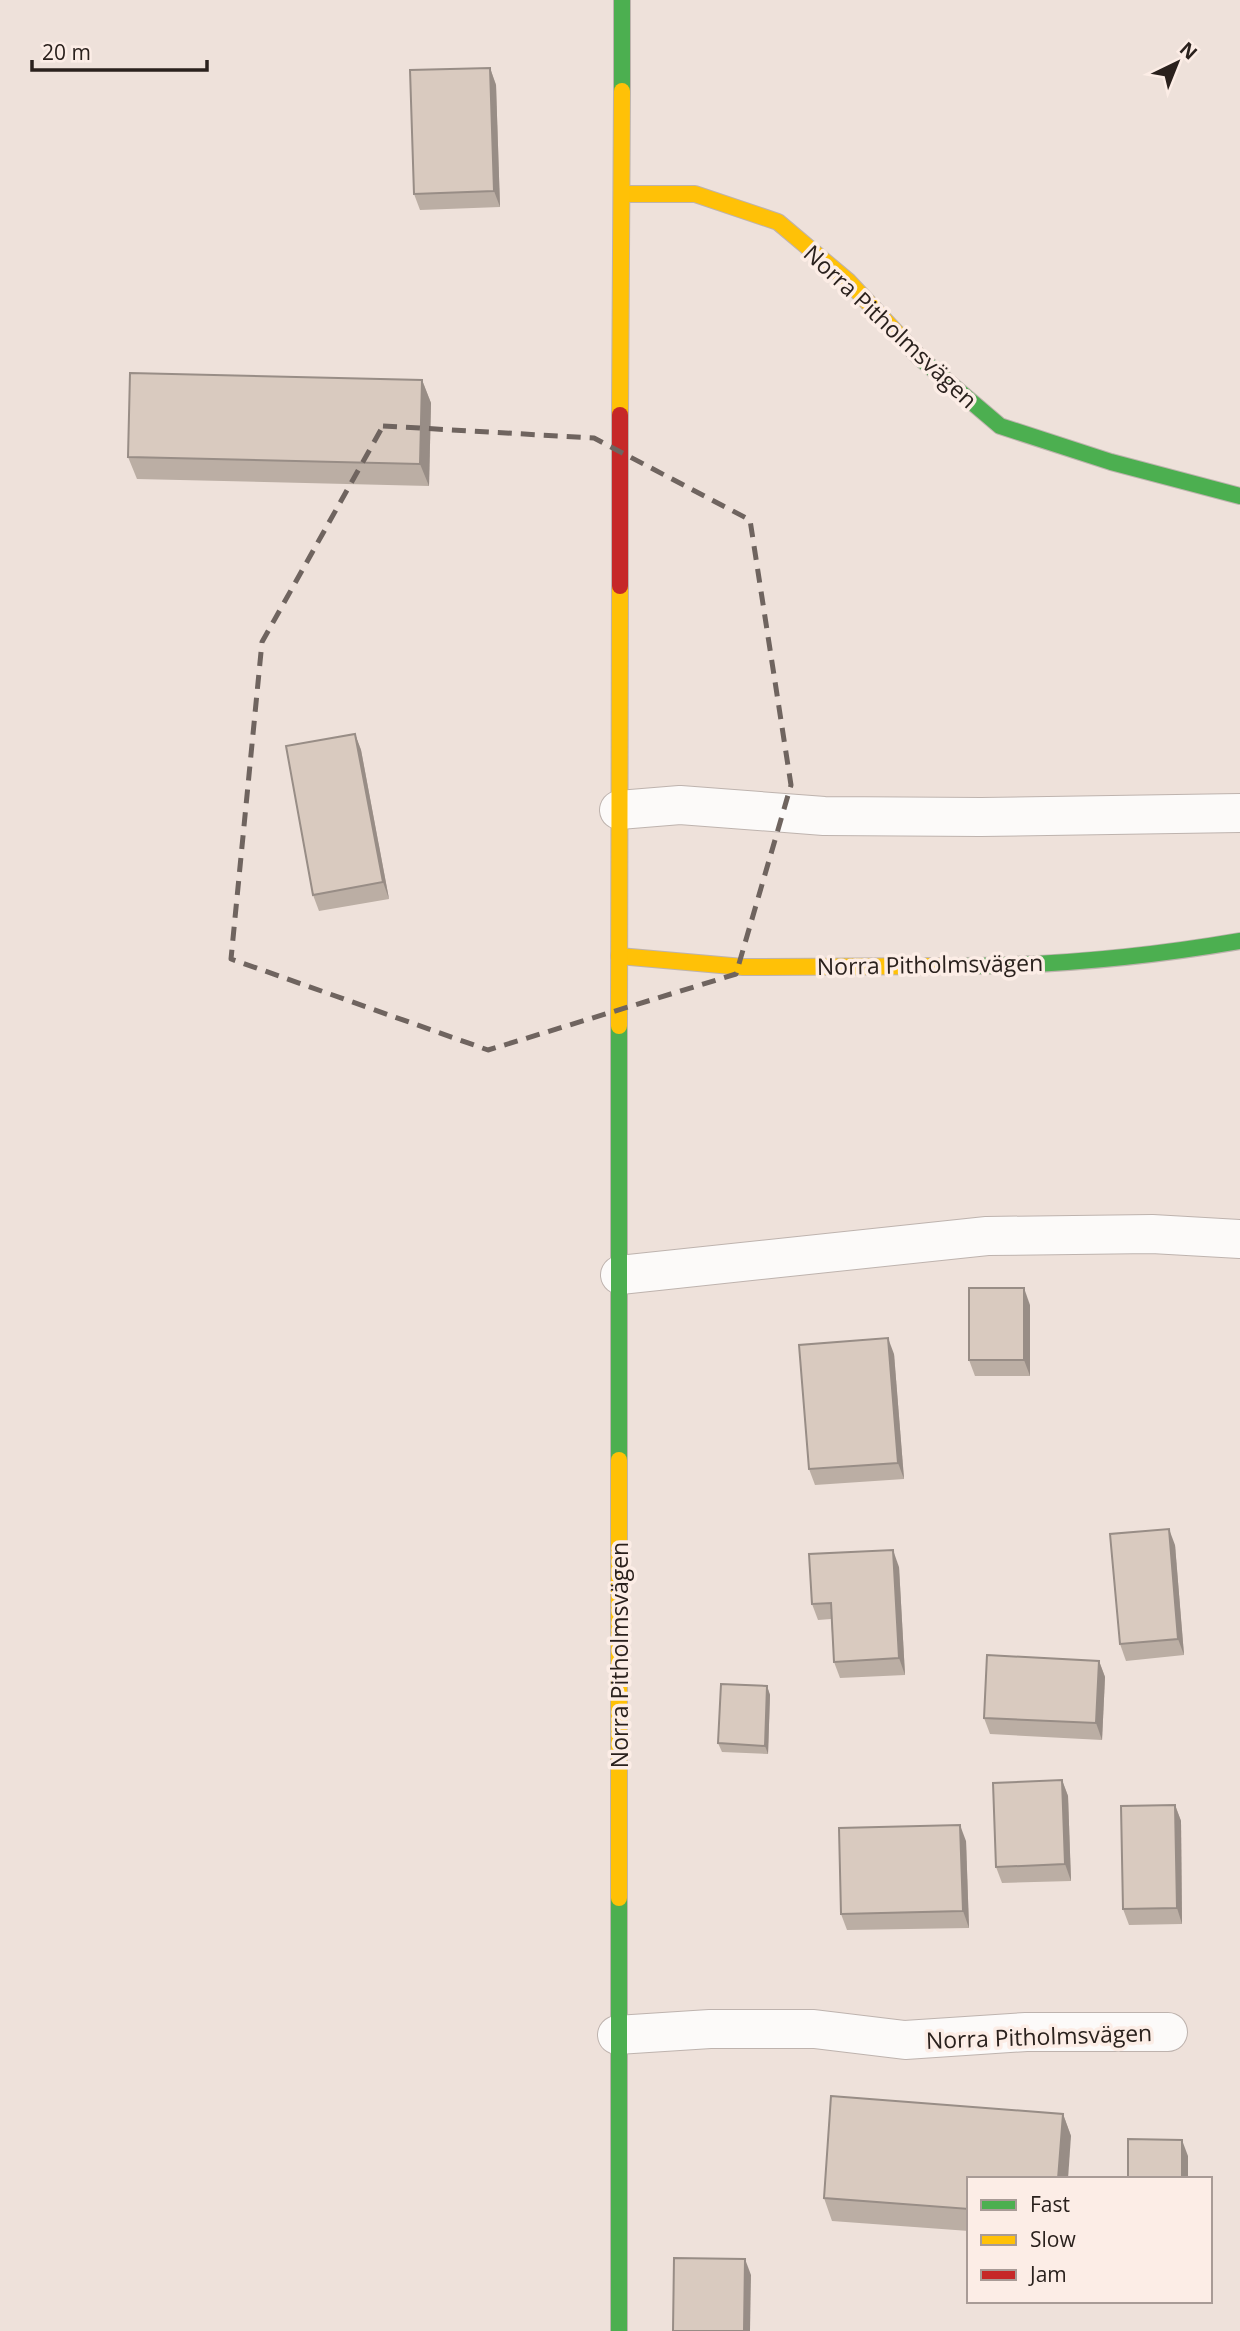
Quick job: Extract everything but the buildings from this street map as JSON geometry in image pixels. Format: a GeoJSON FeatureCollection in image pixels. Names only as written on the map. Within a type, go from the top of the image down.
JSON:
{"type":"FeatureCollection","features":[{"type":"Feature","properties":{"kind":"street","name":"Norra Pitholmsvägen"},"geometry":{"type":"LineString","coordinates":[[619,2331],[617,2035],[622,0]]}},
{"type":"Feature","properties":{"kind":"street","name":"Norra Pitholmsvägen"},"geometry":{"type":"LineString","coordinates":[[622,194],[695,194],[778,222],[848,281],[909,349],[1000,426],[1111,462],[1240,496]]}},
{"type":"Feature","properties":{"kind":"street"},"geometry":{"type":"LineString","coordinates":[[619,810],[680,805],[824,816],[981,817],[1240,813]]}},
{"type":"Feature","properties":{"kind":"street","name":"Norra Pitholmsvägen"},"geometry":{"type":"LineString","coordinates":[[620,956],[743,967],[1004,966],[1175,952],[1240,941]]}},
{"type":"Feature","properties":{"kind":"street"},"geometry":{"type":"LineString","coordinates":[[620,1275],[986,1236],[1152,1234],[1240,1239]]}},
{"type":"Feature","properties":{"kind":"street","name":"Norra Pitholmsvägen"},"geometry":{"type":"LineString","coordinates":[[617,2035],[710,2029],[814,2029],[905,2040],[1026,2032],[1168,2032]]}},
{"type":"Feature","properties":{"kind":"highlighted area"},"geometry":{"type":"Polygon","coordinates":[[[383,426],[594,438],[750,520],[791,785],[736,974],[488,1050],[231,959],[262,642],[383,426]]]}},
{"type":"Feature","properties":{"kind":"traffic: fast"},"geometry":{"type":"LineString","coordinates":[[622,0],[622,91]]}},
{"type":"Feature","properties":{"kind":"traffic: fast"},"geometry":{"type":"LineString","coordinates":[[920,358],[1000,426],[1111,462],[1240,496]]}},
{"type":"Feature","properties":{"kind":"traffic: fast"},"geometry":{"type":"LineString","coordinates":[[957,966],[1099,959],[1240,941]]}},
{"type":"Feature","properties":{"kind":"traffic: fast"},"geometry":{"type":"LineString","coordinates":[[619,1026],[619,1460]]}},
{"type":"Feature","properties":{"kind":"traffic: fast"},"geometry":{"type":"LineString","coordinates":[[619,1898],[619,2331]]}},
{"type":"Feature","properties":{"kind":"traffic: slow"},"geometry":{"type":"LineString","coordinates":[[620,415],[622,91]]}},
{"type":"Feature","properties":{"kind":"traffic: slow"},"geometry":{"type":"LineString","coordinates":[[622,194],[695,194],[778,222],[848,281],[920,358]]}},
{"type":"Feature","properties":{"kind":"traffic: slow"},"geometry":{"type":"LineString","coordinates":[[619,1026],[620,586]]}},
{"type":"Feature","properties":{"kind":"traffic: slow"},"geometry":{"type":"LineString","coordinates":[[619,956],[743,967],[957,966]]}},
{"type":"Feature","properties":{"kind":"traffic: slow"},"geometry":{"type":"LineString","coordinates":[[619,1460],[619,1898]]}},
{"type":"Feature","properties":{"kind":"traffic: jam"},"geometry":{"type":"LineString","coordinates":[[620,415],[620,586]]}}]}
